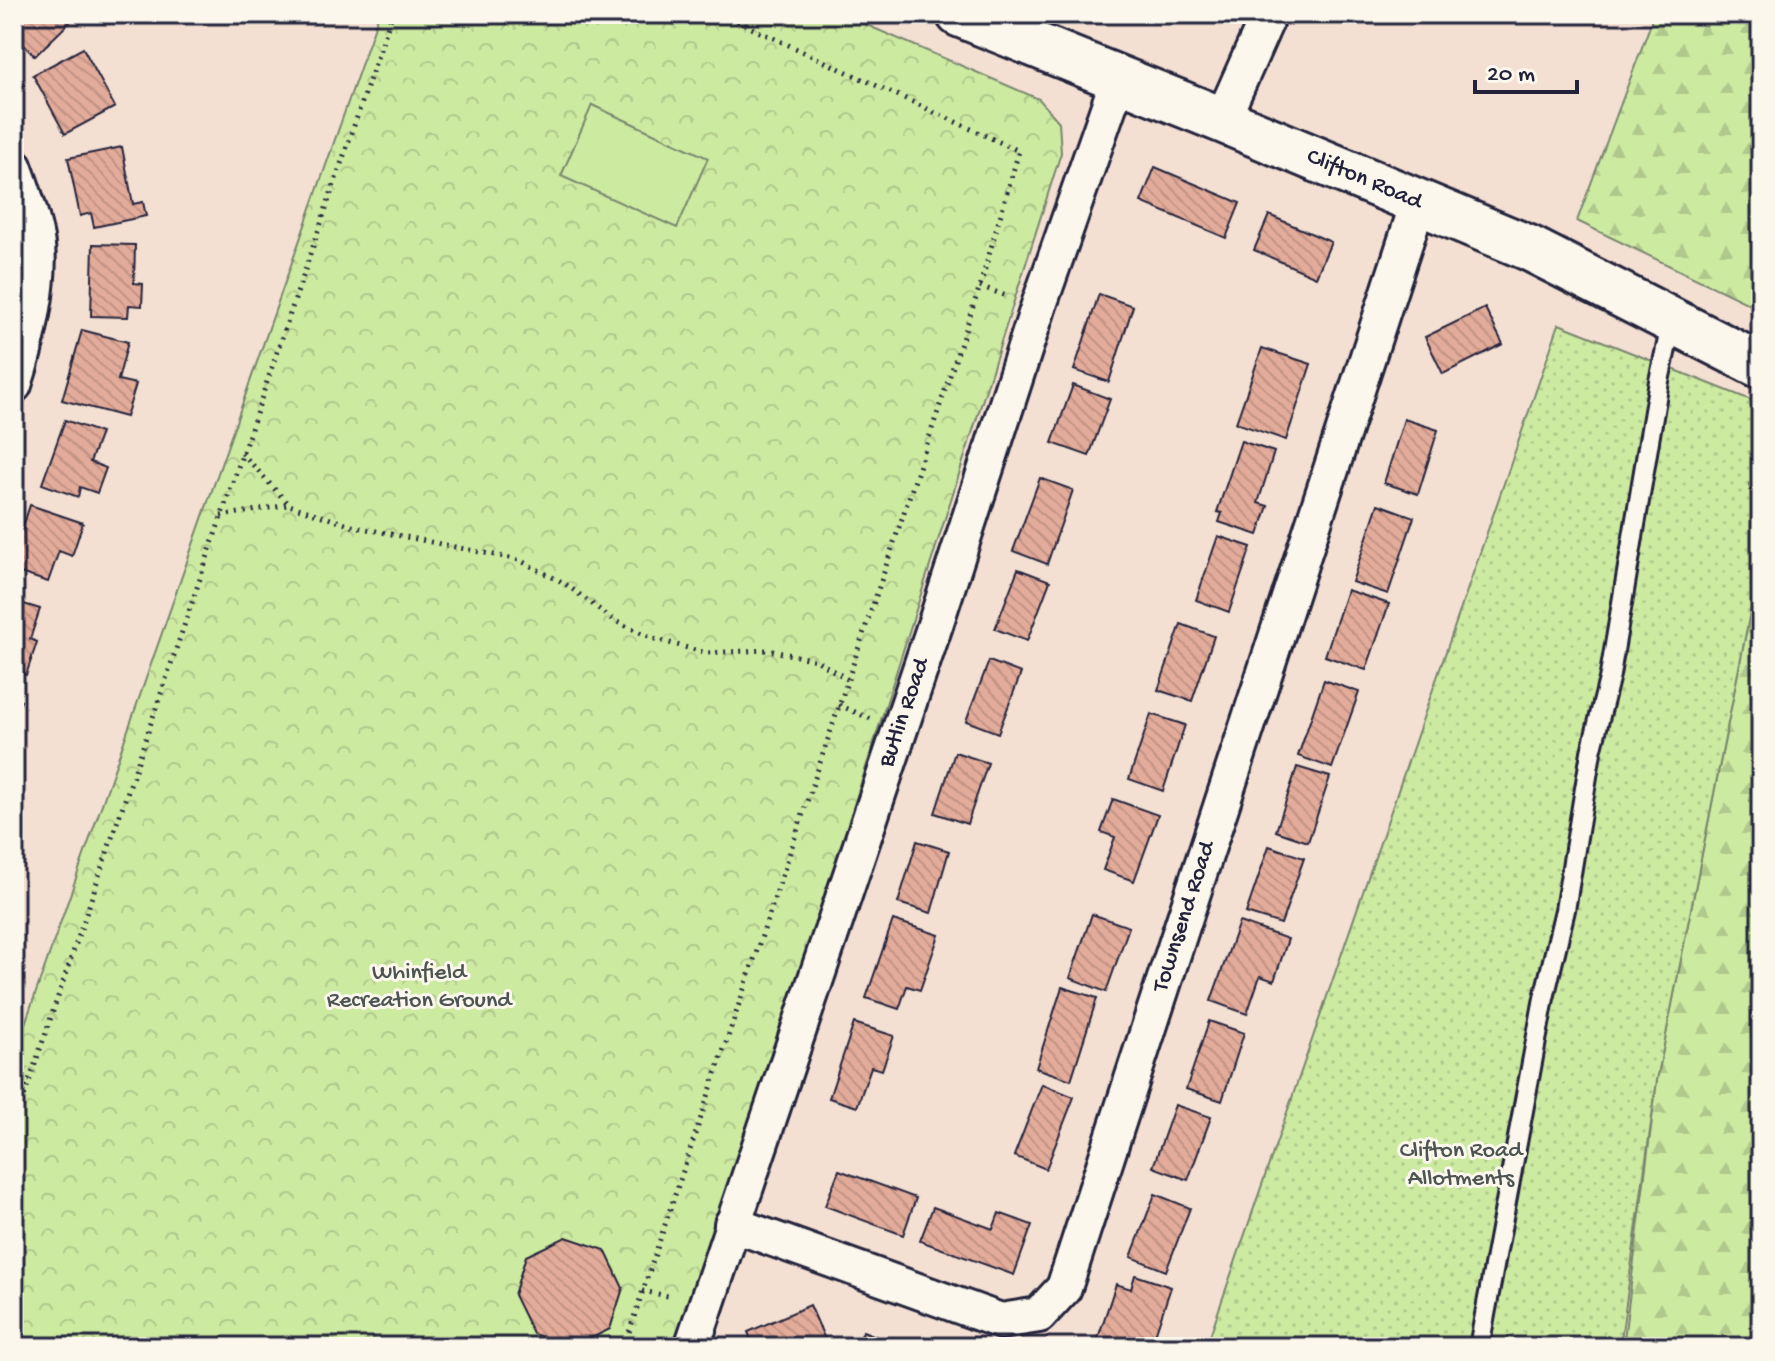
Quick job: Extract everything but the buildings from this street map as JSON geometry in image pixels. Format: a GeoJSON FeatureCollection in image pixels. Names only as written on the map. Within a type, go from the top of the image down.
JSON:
{"type":"FeatureCollection","features":[{"type":"Feature","properties":{"kind":"street","name":"Clifton Road"},"geometry":{"type":"LineString","coordinates":[[959,14],[1529,248],[1761,366]]}},
{"type":"Feature","properties":{"kind":"street"},"geometry":{"type":"LineString","coordinates":[[1222,120],[1269,14]]}},
{"type":"Feature","properties":{"kind":"street","name":"Butlin Road"},"geometry":{"type":"LineString","coordinates":[[692,1347],[905,716],[1038,308],[1118,80]]}},
{"type":"Feature","properties":{"kind":"street"},"geometry":{"type":"LineString","coordinates":[[14,166],[26,198],[36,241],[37,271],[37,286],[14,385]]}},
{"type":"Feature","properties":{"kind":"street","name":"Townsend Road"},"geometry":{"type":"LineString","coordinates":[[732,1224],[1001,1321],[1039,1315],[1064,1288],[1418,203]]}},
{"type":"Feature","properties":{"kind":"lane"},"geometry":{"type":"LineString","coordinates":[[1479,1347],[1544,998],[1565,910],[1591,752],[1610,675],[1659,381],[1672,321]]}},
{"type":"Feature","properties":{"kind":"path"},"geometry":{"type":"LineString","coordinates":[[14,1126],[392,14]]}},
{"type":"Feature","properties":{"kind":"path"},"geometry":{"type":"LineString","coordinates":[[624,1347],[980,286],[1019,151],[771,41],[721,14]]}},
{"type":"Feature","properties":{"kind":"path"},"geometry":{"type":"LineString","coordinates":[[242,453],[289,505]]}},
{"type":"Feature","properties":{"kind":"path"},"geometry":{"type":"LineString","coordinates":[[221,516],[289,505],[352,526],[519,560],[564,583],[615,621],[655,639],[706,653],[768,650],[816,660],[847,679]]}},
{"type":"Feature","properties":{"kind":"path"},"geometry":{"type":"LineString","coordinates":[[14,1075],[30,1080]]}},
{"type":"Feature","properties":{"kind":"green space","name":"Whinfield Recreation Ground"},"geometry":{"type":"Polygon","coordinates":[[[379,14],[841,14],[1039,99],[1059,122],[1061,153],[682,1347],[14,1347],[14,1055],[379,14]]]}},
{"type":"Feature","properties":{"kind":"green space"},"geometry":{"type":"Polygon","coordinates":[[[1651,14],[1761,14],[1761,310],[1577,221],[1651,23],[1651,14]]]}},
{"type":"Feature","properties":{"kind":"green space"},"geometry":{"type":"Polygon","coordinates":[[[592,105],[708,158],[677,228],[561,176],[592,105]]]}},
{"type":"Feature","properties":{"kind":"green space","name":"Clifton Road Allotments"},"geometry":{"type":"Polygon","coordinates":[[[1559,324],[1761,404],[1761,557],[1657,1080],[1620,1347],[1206,1347],[1559,324]]]}},
{"type":"Feature","properties":{"kind":"green space"},"geometry":{"type":"Polygon","coordinates":[[[1761,557],[1761,1347],[1623,1347],[1657,1080],[1761,557]]]}}]}
